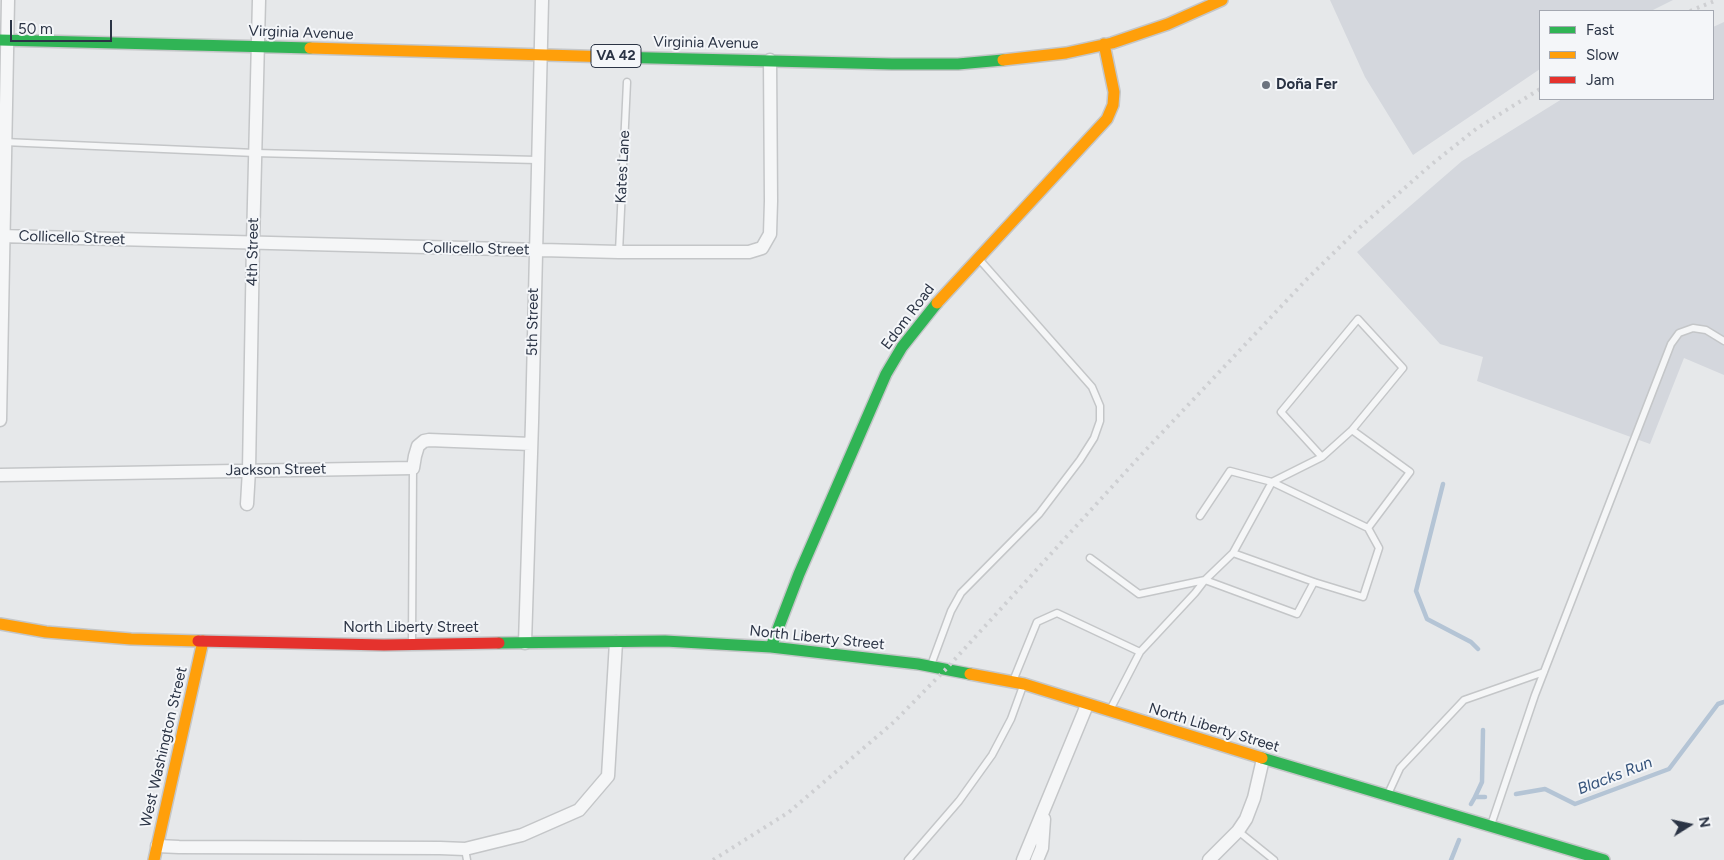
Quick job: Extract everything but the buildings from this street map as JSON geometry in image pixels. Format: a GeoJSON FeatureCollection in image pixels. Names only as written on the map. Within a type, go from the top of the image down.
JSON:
{"type":"FeatureCollection","features":[{"type":"Feature","properties":{"kind":"street"},"geometry":{"type":"LineString","coordinates":[[0,420],[1,236],[4,142],[3,40],[8,0]]}},
{"type":"Feature","properties":{"kind":"street","name":"4th Street"},"geometry":{"type":"LineString","coordinates":[[247,504],[259,0]]}},
{"type":"Feature","properties":{"kind":"street","name":"5th Street"},"geometry":{"type":"LineString","coordinates":[[525,643],[542,0]]}},
{"type":"Feature","properties":{"kind":"street","name":"Virginia Avenue"},"geometry":{"type":"LineString","coordinates":[[3,40],[892,64],[980,63],[1032,58],[1104,44],[1145,32],[1222,0]]}},
{"type":"Feature","properties":{"kind":"street","name":"Edom Road"},"geometry":{"type":"LineString","coordinates":[[770,647],[886,374],[902,347],[927,314],[977,257],[1107,119],[1113,105],[1114,92],[1104,44]]}},
{"type":"Feature","properties":{"kind":"street","name":"Collicello Street"},"geometry":{"type":"LineString","coordinates":[[1,236],[619,252],[749,252],[762,248],[770,234],[770,60]]}},
{"type":"Feature","properties":{"kind":"street"},"geometry":{"type":"LineString","coordinates":[[413,468],[418,446],[429,440],[531,444]]}},
{"type":"Feature","properties":{"kind":"street","name":"Jackson Street"},"geometry":{"type":"LineString","coordinates":[[0,475],[413,468]]}},
{"type":"Feature","properties":{"kind":"street","name":"North Liberty Street"},"geometry":{"type":"LineString","coordinates":[[0,624],[46,632],[131,639],[203,641],[412,644],[664,641],[770,647],[930,666],[1018,683],[1604,860]]}},
{"type":"Feature","properties":{"kind":"street","name":"West Washington Street"},"geometry":{"type":"LineString","coordinates":[[154,860],[203,641]]}},
{"type":"Feature","properties":{"kind":"street"},"geometry":{"type":"LineString","coordinates":[[157,846],[440,848],[466,854],[522,835],[579,810],[608,776],[616,642]]}},
{"type":"Feature","properties":{"kind":"street"},"geometry":{"type":"LineString","coordinates":[[1023,860],[1087,705]]}},
{"type":"Feature","properties":{"kind":"street"},"geometry":{"type":"LineString","coordinates":[[1209,860],[1238,831],[1250,809],[1263,758]]}},
{"type":"Feature","properties":{"kind":"street"},"geometry":{"type":"LineString","coordinates":[[1037,860],[1042,848],[1045,809]]}},
{"type":"Feature","properties":{"kind":"lane","name":"Kates Lane"},"geometry":{"type":"LineString","coordinates":[[619,252],[627,82]]}},
{"type":"Feature","properties":{"kind":"lane"},"geometry":{"type":"LineString","coordinates":[[4,142],[255,153],[537,160]]}},
{"type":"Feature","properties":{"kind":"lane"},"geometry":{"type":"LineString","coordinates":[[930,666],[950,611],[961,593],[1039,514],[1085,452],[1097,433],[1100,421],[1100,406],[1092,387],[977,257]]}},
{"type":"Feature","properties":{"kind":"lane"},"geometry":{"type":"LineString","coordinates":[[1109,712],[1140,652],[1205,580],[1233,553],[1272,482],[1322,457],[1352,430],[1403,368],[1358,319],[1281,412],[1322,457]]}},
{"type":"Feature","properties":{"kind":"lane"},"geometry":{"type":"LineString","coordinates":[[1491,826],[1505,780],[1544,672],[1671,344],[1679,334],[1693,328],[1706,330],[1724,341]]}},
{"type":"Feature","properties":{"kind":"lane"},"geometry":{"type":"LineString","coordinates":[[1352,430],[1410,472],[1368,528]]}},
{"type":"Feature","properties":{"kind":"lane"},"geometry":{"type":"LineString","coordinates":[[412,644],[413,468]]}},
{"type":"Feature","properties":{"kind":"lane"},"geometry":{"type":"LineString","coordinates":[[1200,516],[1230,471],[1272,482],[1368,528],[1379,548],[1363,597],[1314,582],[1233,553]]}},
{"type":"Feature","properties":{"kind":"lane"},"geometry":{"type":"LineString","coordinates":[[1090,558],[1139,594],[1205,580],[1297,614],[1314,582]]}},
{"type":"Feature","properties":{"kind":"lane"},"geometry":{"type":"LineString","coordinates":[[908,860],[960,801],[992,756],[1011,719],[1018,683],[1037,622],[1057,614],[1140,652]]}},
{"type":"Feature","properties":{"kind":"lane"},"geometry":{"type":"LineString","coordinates":[[1387,795],[1400,768],[1464,700],[1544,672]]}},
{"type":"Feature","properties":{"kind":"lane"},"geometry":{"type":"LineString","coordinates":[[1238,831],[1274,860]]}},
{"type":"Feature","properties":{"kind":"shaded area"},"geometry":{"type":"Polygon","coordinates":[[[1330,0],[1673,0],[1653,10],[1539,10],[1539,70],[1413,155],[1365,77],[1330,0]]]}},
{"type":"Feature","properties":{"kind":"shaded area"},"geometry":{"type":"Polygon","coordinates":[[[1724,22],[1724,375],[1684,358],[1650,444],[1477,381],[1483,357],[1440,344],[1357,252],[1462,161],[1560,100],[1714,100],[1714,27],[1724,22]]]}},
{"type":"Feature","properties":{"kind":"waterway"},"geometry":{"type":"LineString","coordinates":[[1443,484],[1416,591],[1427,619],[1471,642],[1478,649]]}},
{"type":"Feature","properties":{"kind":"waterway","name":"Blacks Run"},"geometry":{"type":"LineString","coordinates":[[1516,794],[1545,789],[1575,804],[1669,769],[1718,704],[1724,702]]}},
{"type":"Feature","properties":{"kind":"waterway"},"geometry":{"type":"LineString","coordinates":[[1475,797],[1482,782],[1483,730]]}},
{"type":"Feature","properties":{"kind":"waterway","name":"Blacks Run"},"geometry":{"type":"LineString","coordinates":[[1471,804],[1475,797],[1485,797]]}},
{"type":"Feature","properties":{"kind":"waterway","name":"Blacks Run"},"geometry":{"type":"LineString","coordinates":[[1451,860],[1459,840]]}},
{"type":"Feature","properties":{"kind":"railway"},"geometry":{"type":"LineString","coordinates":[[1692,10],[1717,0]]}},
{"type":"Feature","properties":{"kind":"railway"},"geometry":{"type":"LineString","coordinates":[[713,860],[789,812],[894,722],[946,669],[1141,455],[1306,280],[1358,229],[1432,164],[1476,129],[1539,90]]}},
{"type":"Feature","properties":{"kind":"traffic: fast"},"geometry":{"type":"LineString","coordinates":[[0,40],[310,48]]}},
{"type":"Feature","properties":{"kind":"traffic: fast"},"geometry":{"type":"LineString","coordinates":[[613,57],[892,64],[958,64],[1003,60]]}},
{"type":"Feature","properties":{"kind":"traffic: fast"},"geometry":{"type":"LineString","coordinates":[[771,647],[799,574],[886,374],[902,347],[937,303]]}},
{"type":"Feature","properties":{"kind":"traffic: fast"},"geometry":{"type":"LineString","coordinates":[[499,643],[665,641],[771,647],[918,664],[970,674]]}},
{"type":"Feature","properties":{"kind":"traffic: fast"},"geometry":{"type":"LineString","coordinates":[[1262,758],[1604,860]]}},
{"type":"Feature","properties":{"kind":"traffic: slow"},"geometry":{"type":"LineString","coordinates":[[1003,60],[1066,53],[1112,43],[1168,24],[1222,0]]}},
{"type":"Feature","properties":{"kind":"traffic: slow"},"geometry":{"type":"LineString","coordinates":[[937,303],[1107,119],[1113,105],[1114,92],[1104,44]]}},
{"type":"Feature","properties":{"kind":"traffic: slow"},"geometry":{"type":"LineString","coordinates":[[310,48],[613,57]]}},
{"type":"Feature","properties":{"kind":"traffic: slow"},"geometry":{"type":"LineString","coordinates":[[0,624],[46,632],[131,639],[198,641]]}},
{"type":"Feature","properties":{"kind":"traffic: slow"},"geometry":{"type":"LineString","coordinates":[[154,860],[203,641]]}},
{"type":"Feature","properties":{"kind":"traffic: slow"},"geometry":{"type":"LineString","coordinates":[[970,674],[1024,684],[1262,758]]}},
{"type":"Feature","properties":{"kind":"traffic: jam"},"geometry":{"type":"LineString","coordinates":[[198,641],[384,645],[499,643]]}},
{"type":"Feature","properties":{"kind":"place","name":"Doña Fer"},"geometry":{"type":"Point","coordinates":[1266,85]}}]}
